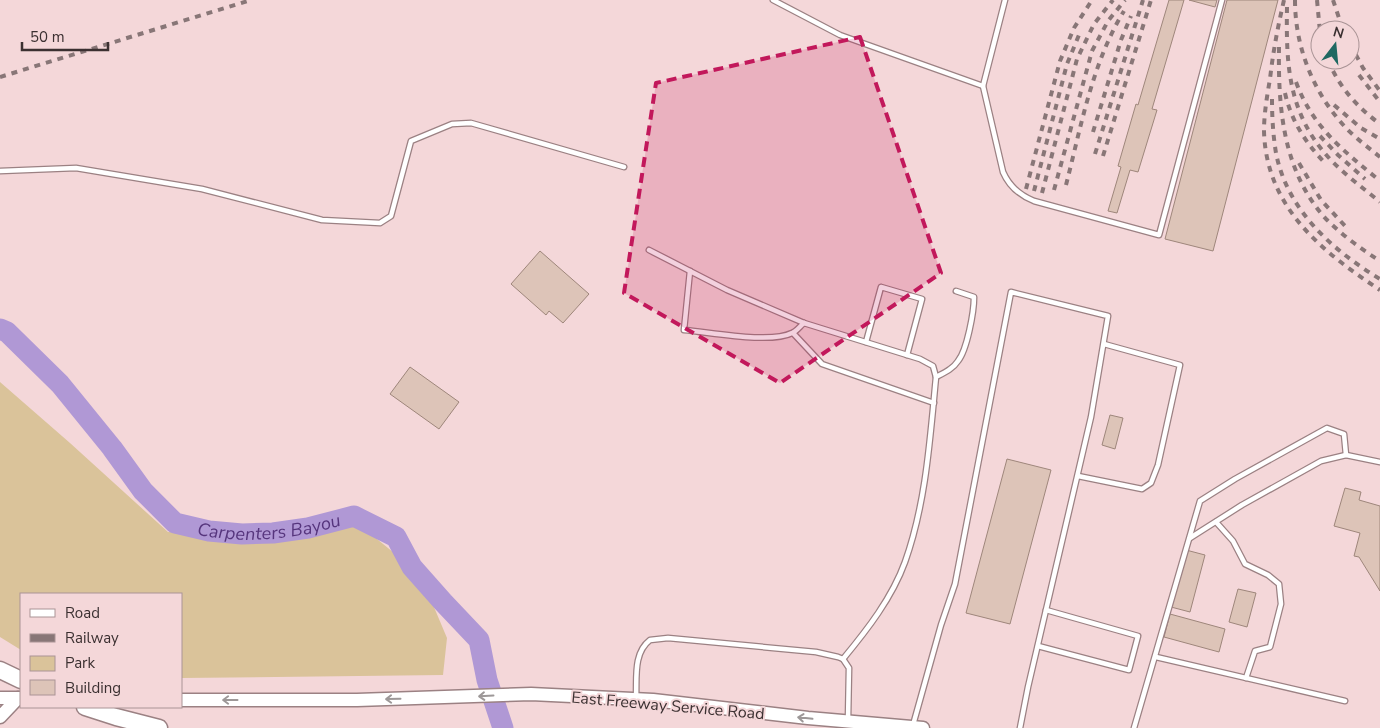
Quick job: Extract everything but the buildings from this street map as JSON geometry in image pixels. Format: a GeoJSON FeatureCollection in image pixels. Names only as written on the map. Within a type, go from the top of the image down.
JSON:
{"type":"FeatureCollection","features":[{"type":"Feature","properties":{"kind":"highway"},"geometry":{"type":"LineString","coordinates":[[0,670],[20,680]]}},
{"type":"Feature","properties":{"kind":"highway"},"geometry":{"type":"LineString","coordinates":[[88,708],[116,718],[159,728]]}},
{"type":"Feature","properties":{"kind":"main road","name":"East Freeway Service Road"},"geometry":{"type":"LineString","coordinates":[[182,700],[357,700],[531,694],[636,699],[918,728]]}},
{"type":"Feature","properties":{"kind":"main road"},"geometry":{"type":"LineString","coordinates":[[0,717],[9,697]]}},
{"type":"Feature","properties":{"kind":"lane"},"geometry":{"type":"LineString","coordinates":[[773,0],[840,35],[983,86]]}},
{"type":"Feature","properties":{"kind":"lane"},"geometry":{"type":"LineString","coordinates":[[1005,0],[983,86],[1003,172],[1008,183],[1019,194],[1034,201],[1158,235],[1222,0]]}},
{"type":"Feature","properties":{"kind":"lane"},"geometry":{"type":"LineString","coordinates":[[0,171],[76,168],[202,189],[322,220],[380,223],[391,216],[411,141],[452,124],[471,123],[624,167]]}},
{"type":"Feature","properties":{"kind":"lane"},"geometry":{"type":"LineString","coordinates":[[649,250],[727,290],[804,323],[907,355],[933,366],[936,377],[924,489],[905,563],[881,608],[844,659]]}},
{"type":"Feature","properties":{"kind":"lane"},"geometry":{"type":"LineString","coordinates":[[690,271],[684,330],[738,336],[778,337],[793,332],[804,323]]}},
{"type":"Feature","properties":{"kind":"lane"},"geometry":{"type":"LineString","coordinates":[[866,342],[881,288],[922,299],[907,355]]}},
{"type":"Feature","properties":{"kind":"lane"},"geometry":{"type":"LineString","coordinates":[[936,377],[952,368],[960,360],[972,318],[974,297],[956,291]]}},
{"type":"Feature","properties":{"kind":"lane"},"geometry":{"type":"LineString","coordinates":[[918,728],[941,625],[955,584],[1011,292],[1108,316],[1091,417],[1020,728]]}},
{"type":"Feature","properties":{"kind":"lane"},"geometry":{"type":"LineString","coordinates":[[793,332],[822,364],[934,403]]}},
{"type":"Feature","properties":{"kind":"lane"},"geometry":{"type":"LineString","coordinates":[[1078,476],[1142,489],[1151,483],[1158,465],[1180,365],[1104,344]]}},
{"type":"Feature","properties":{"kind":"lane"},"geometry":{"type":"LineString","coordinates":[[1134,728],[1200,501],[1326,428],[1344,434],[1346,455]]}},
{"type":"Feature","properties":{"kind":"lane"},"geometry":{"type":"LineString","coordinates":[[1190,538],[1321,461],[1346,455],[1380,462]]}},
{"type":"Feature","properties":{"kind":"lane"},"geometry":{"type":"LineString","coordinates":[[1216,522],[1233,541],[1245,564],[1268,575],[1279,584],[1282,604],[1270,647],[1255,651],[1246,678]]}},
{"type":"Feature","properties":{"kind":"lane"},"geometry":{"type":"LineString","coordinates":[[1038,646],[1129,670],[1138,636],[1046,610]]}},
{"type":"Feature","properties":{"kind":"lane"},"geometry":{"type":"LineString","coordinates":[[636,699],[638,658],[641,649],[650,640],[659,638],[816,652],[844,659],[850,668],[848,722]]}},
{"type":"Feature","properties":{"kind":"lane"},"geometry":{"type":"LineString","coordinates":[[1156,657],[1345,701]]}},
{"type":"Feature","properties":{"kind":"highlighted area"},"geometry":{"type":"Polygon","coordinates":[[[860,37],[941,273],[780,383],[624,293],[656,83],[860,37]]]}},
{"type":"Feature","properties":{"kind":"green space"},"geometry":{"type":"Polygon","coordinates":[[[0,382],[168,532],[299,536],[356,522],[420,574],[447,638],[443,675],[182,678],[182,593],[20,593],[20,649],[0,637],[0,382]]]}},
{"type":"Feature","properties":{"kind":"waterway","name":"Carpenters Bayou"},"geometry":{"type":"LineString","coordinates":[[0,329],[7,332],[60,384],[112,448],[143,491],[175,523],[209,531],[242,534],[273,533],[308,528],[354,516],[396,537],[412,567],[479,640],[487,680],[503,728]]}},
{"type":"Feature","properties":{"kind":"railway"},"geometry":{"type":"LineString","coordinates":[[0,77],[251,0]]}},
{"type":"Feature","properties":{"kind":"railway"},"geometry":{"type":"LineString","coordinates":[[1026,189],[1060,61],[1074,28],[1092,0]]}},
{"type":"Feature","properties":{"kind":"railway"},"geometry":{"type":"LineString","coordinates":[[1042,193],[1077,59],[1094,24],[1113,0]]}},
{"type":"Feature","properties":{"kind":"railway"},"geometry":{"type":"LineString","coordinates":[[1054,190],[1092,51],[1108,21],[1125,0]]}},
{"type":"Feature","properties":{"kind":"railway"},"geometry":{"type":"LineString","coordinates":[[1095,154],[1143,0]]}},
{"type":"Feature","properties":{"kind":"railway"},"geometry":{"type":"LineString","coordinates":[[1103,156],[1151,0]]}},
{"type":"Feature","properties":{"kind":"railway"},"geometry":{"type":"LineString","coordinates":[[1284,0],[1274,49],[1266,105],[1264,131],[1267,158],[1275,182],[1286,204],[1301,224],[1318,243],[1337,259],[1380,290]]}},
{"type":"Feature","properties":{"kind":"railway"},"geometry":{"type":"LineString","coordinates":[[1295,0],[1298,36],[1316,86],[1325,102],[1348,130],[1380,157]]}},
{"type":"Feature","properties":{"kind":"railway"},"geometry":{"type":"LineString","coordinates":[[1317,0],[1319,20]]}},
{"type":"Feature","properties":{"kind":"railway"},"geometry":{"type":"LineString","coordinates":[[1333,0],[1340,20]]}},
{"type":"Feature","properties":{"kind":"railway"},"geometry":{"type":"LineString","coordinates":[[1287,7],[1289,69],[1292,88],[1305,124],[1316,142],[1330,159],[1380,202]]}},
{"type":"Feature","properties":{"kind":"railway"},"geometry":{"type":"LineString","coordinates":[[1066,185],[1096,74],[1113,31],[1124,11]]}},
{"type":"Feature","properties":{"kind":"railway"},"geometry":{"type":"LineString","coordinates":[[1093,132],[1121,40],[1131,16]]}},
{"type":"Feature","properties":{"kind":"railway"},"geometry":{"type":"LineString","coordinates":[[1034,191],[1067,64],[1079,35]]}},
{"type":"Feature","properties":{"kind":"railway"},"geometry":{"type":"LineString","coordinates":[[1279,47],[1282,116],[1292,160],[1300,181],[1326,219],[1352,242],[1380,261]]}},
{"type":"Feature","properties":{"kind":"railway"},"geometry":{"type":"LineString","coordinates":[[1360,62],[1380,91]]}},
{"type":"Feature","properties":{"kind":"railway"},"geometry":{"type":"LineString","coordinates":[[1332,70],[1350,96],[1380,124]]}},
{"type":"Feature","properties":{"kind":"railway"},"geometry":{"type":"LineString","coordinates":[[1359,75],[1380,102]]}},
{"type":"Feature","properties":{"kind":"railway"},"geometry":{"type":"LineString","coordinates":[[1296,82],[1311,113],[1331,138],[1380,181]]}},
{"type":"Feature","properties":{"kind":"railway"},"geometry":{"type":"LineString","coordinates":[[1285,93],[1291,112],[1300,130],[1324,162]]}},
{"type":"Feature","properties":{"kind":"railway"},"geometry":{"type":"LineString","coordinates":[[1272,99],[1276,153],[1290,193],[1314,227],[1345,255],[1380,279]]}},
{"type":"Feature","properties":{"kind":"railway"},"geometry":{"type":"LineString","coordinates":[[1334,105],[1361,128],[1380,139]]}},
{"type":"Feature","properties":{"kind":"railway"},"geometry":{"type":"LineString","coordinates":[[1320,136],[1365,179]]}},
{"type":"Feature","properties":{"kind":"railway"},"geometry":{"type":"LineString","coordinates":[[1299,163],[1321,200],[1346,227]]}}]}
